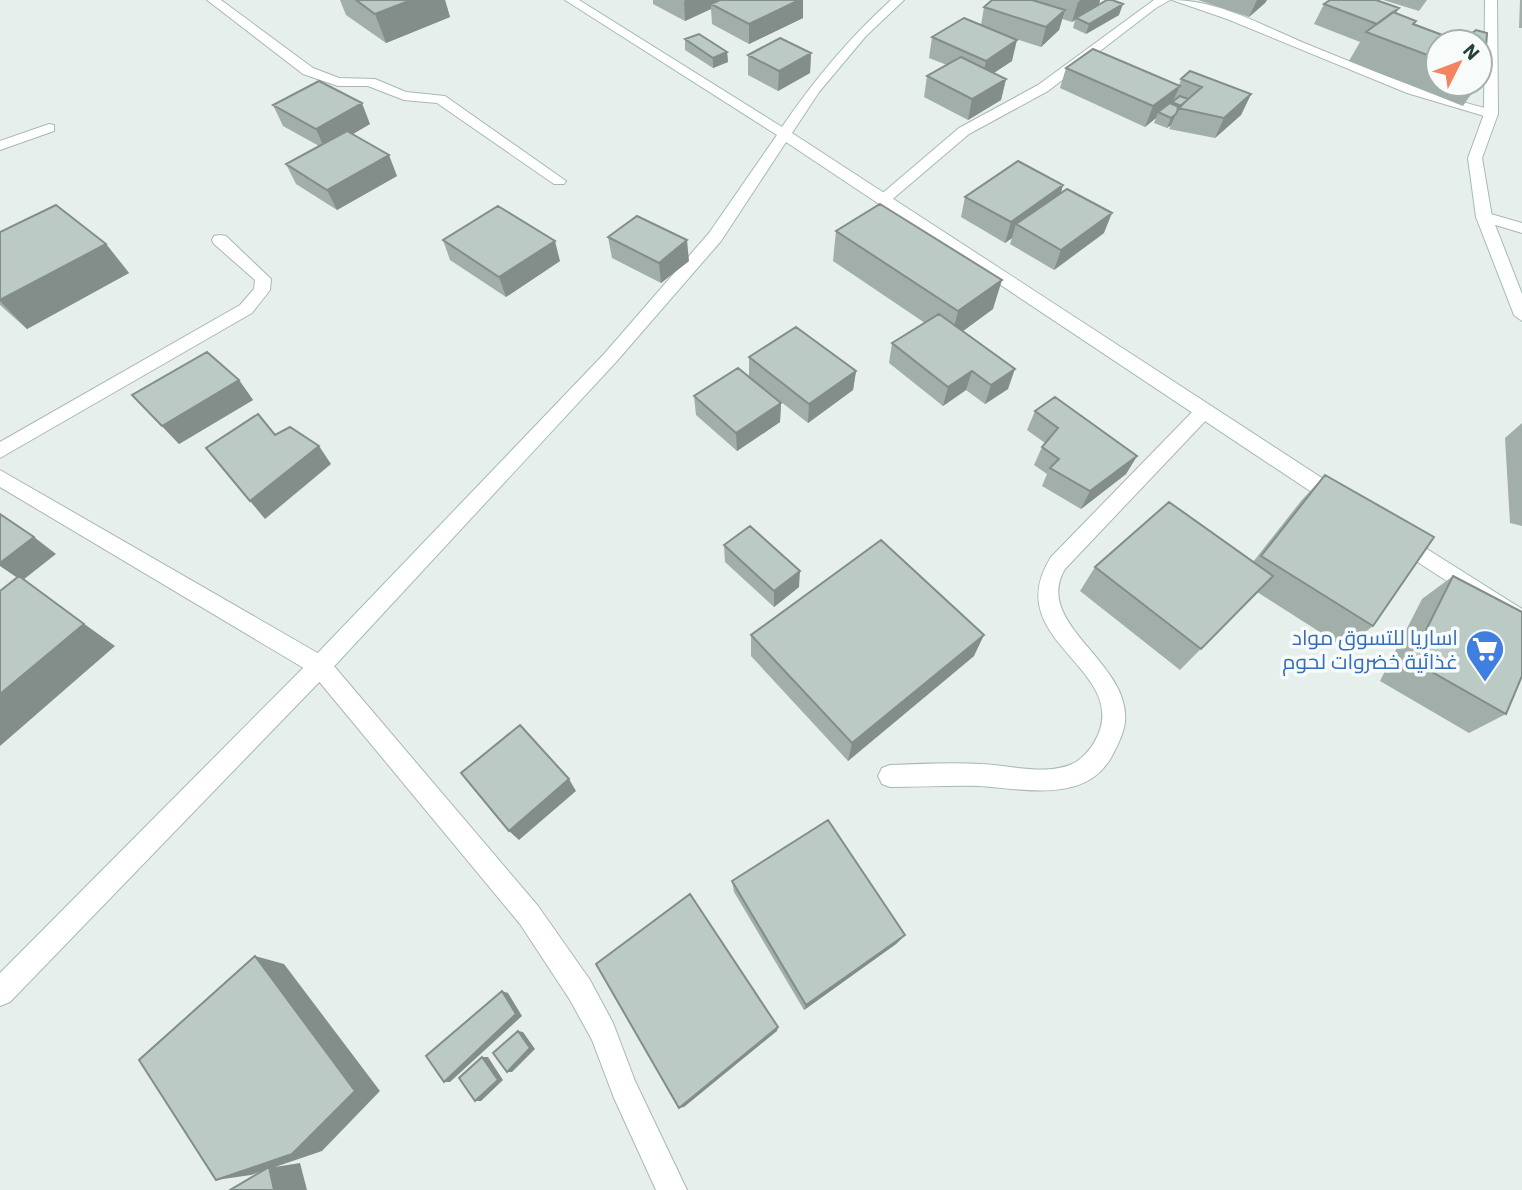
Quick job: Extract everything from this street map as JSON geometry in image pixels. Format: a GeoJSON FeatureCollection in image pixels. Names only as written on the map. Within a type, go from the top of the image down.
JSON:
{"type":"FeatureCollection","features":[{"type":"Feature","properties":{"kind":"street"},"geometry":{"type":"LineString","coordinates":[[213,0],[308,71],[338,82],[370,82],[404,96],[440,99],[559,181]]}},
{"type":"Feature","properties":{"kind":"street"},"geometry":{"type":"LineString","coordinates":[[571,0],[783,133],[1349,506]]}},
{"type":"Feature","properties":{"kind":"street"},"geometry":{"type":"LineString","coordinates":[[0,992],[320,667],[610,358],[698,257],[747,193],[783,133],[846,51],[898,0]]}},
{"type":"Feature","properties":{"kind":"street"},"geometry":{"type":"LineString","coordinates":[[883,200],[964,131],[1043,88],[1152,5],[1164,0]]}},
{"type":"Feature","properties":{"kind":"street"},"geometry":{"type":"LineString","coordinates":[[1178,0],[1245,22],[1403,89],[1450,105],[1491,114]]}},
{"type":"Feature","properties":{"kind":"street"},"geometry":{"type":"LineString","coordinates":[[1491,0],[1491,114],[1475,158],[1484,218],[1522,314]]}},
{"type":"Feature","properties":{"kind":"street"},"geometry":{"type":"LineString","coordinates":[[0,146],[49,128]]}},
{"type":"Feature","properties":{"kind":"street"},"geometry":{"type":"LineString","coordinates":[[1484,218],[1522,228]]}},
{"type":"Feature","properties":{"kind":"street"},"geometry":{"type":"LineString","coordinates":[[0,451],[246,309],[262,290],[263,279],[220,240]]}},
{"type":"Feature","properties":{"kind":"street"},"geometry":{"type":"LineString","coordinates":[[890,776],[976,775],[1048,779],[1073,775],[1100,754],[1113,734],[1115,712],[1112,696],[1057,624],[1048,601],[1048,582],[1058,563],[1204,411]]}},
{"type":"Feature","properties":{"kind":"street"},"geometry":{"type":"LineString","coordinates":[[2,481],[320,667],[529,915],[555,951],[603,1033],[624,1088],[672,1190]]}},
{"type":"Feature","properties":{"kind":"street"},"geometry":{"type":"LineString","coordinates":[[1384,529],[1522,621]]}},
{"type":"Feature","properties":{"kind":"street"},"geometry":{"type":"LineString","coordinates":[[1498,605],[1522,606]]}},
{"type":"Feature","properties":{"kind":"building"},"geometry":{"type":"Polygon","coordinates":[[[356,0],[411,0],[375,14],[356,0]]]}},
{"type":"Feature","properties":{"kind":"building"},"geometry":{"type":"Polygon","coordinates":[[[720,0],[799,0],[749,24],[711,4],[720,0]]]}},
{"type":"Feature","properties":{"kind":"building"},"geometry":{"type":"Polygon","coordinates":[[[992,0],[1032,0],[1065,10],[1046,27],[984,7],[992,0]]]}},
{"type":"Feature","properties":{"kind":"building"},"geometry":{"type":"Polygon","coordinates":[[[1107,0],[1123,4],[1089,24],[1076,18],[1107,0]]]}},
{"type":"Feature","properties":{"kind":"building"},"geometry":{"type":"Polygon","coordinates":[[[1330,0],[1376,0],[1399,8],[1377,24],[1324,4],[1330,0]]]}},
{"type":"Feature","properties":{"kind":"building"},"geometry":{"type":"Polygon","coordinates":[[[1393,12],[1416,21],[1413,24],[1424,28],[1424,54],[1366,32],[1393,12]]]}},
{"type":"Feature","properties":{"kind":"building"},"geometry":{"type":"Polygon","coordinates":[[[964,18],[1017,40],[986,61],[932,37],[964,18]]]}},
{"type":"Feature","properties":{"kind":"building"},"geometry":{"type":"Polygon","coordinates":[[[699,34],[727,52],[713,58],[685,39],[699,34]]]}},
{"type":"Feature","properties":{"kind":"building"},"geometry":{"type":"Polygon","coordinates":[[[780,38],[811,53],[779,71],[748,55],[780,38]]]}},
{"type":"Feature","properties":{"kind":"building"},"geometry":{"type":"Polygon","coordinates":[[[1093,49],[1180,86],[1153,106],[1066,68],[1093,49]]]}},
{"type":"Feature","properties":{"kind":"building"},"geometry":{"type":"Polygon","coordinates":[[[961,57],[1006,79],[972,99],[927,76],[961,57]]]}},
{"type":"Feature","properties":{"kind":"building"},"geometry":{"type":"Polygon","coordinates":[[[1190,71],[1251,94],[1224,118],[1178,108],[1202,87],[1181,79],[1190,71]]]}},
{"type":"Feature","properties":{"kind":"building"},"geometry":{"type":"Polygon","coordinates":[[[319,81],[362,103],[316,129],[273,105],[319,81]]]}},
{"type":"Feature","properties":{"kind":"building"},"geometry":{"type":"Polygon","coordinates":[[[1180,96],[1188,99],[1181,106],[1172,102],[1180,96]]]}},
{"type":"Feature","properties":{"kind":"building"},"geometry":{"type":"Polygon","coordinates":[[[1170,103],[1179,107],[1171,118],[1158,112],[1170,103]]]}},
{"type":"Feature","properties":{"kind":"building"},"geometry":{"type":"Polygon","coordinates":[[[347,131],[389,155],[327,190],[286,164],[347,131]]]}},
{"type":"Feature","properties":{"kind":"building"},"geometry":{"type":"Polygon","coordinates":[[[1018,161],[1063,185],[1011,222],[965,197],[1018,161]]]}},
{"type":"Feature","properties":{"kind":"building"},"geometry":{"type":"Polygon","coordinates":[[[1067,189],[1112,213],[1061,250],[1016,224],[1067,189]]]}},
{"type":"Feature","properties":{"kind":"building"},"geometry":{"type":"Polygon","coordinates":[[[880,204],[1002,280],[958,311],[836,231],[880,204]]]}},
{"type":"Feature","properties":{"kind":"building"},"geometry":{"type":"Polygon","coordinates":[[[56,205],[106,244],[0,300],[0,232],[56,205]]]}},
{"type":"Feature","properties":{"kind":"building"},"geometry":{"type":"Polygon","coordinates":[[[498,206],[555,241],[499,277],[443,240],[498,206]]]}},
{"type":"Feature","properties":{"kind":"building"},"geometry":{"type":"Polygon","coordinates":[[[637,216],[687,240],[659,263],[608,237],[637,216]]]}},
{"type":"Feature","properties":{"kind":"building"},"geometry":{"type":"Polygon","coordinates":[[[939,314],[1015,369],[991,385],[972,371],[948,387],[892,343],[939,314]]]}},
{"type":"Feature","properties":{"kind":"building"},"geometry":{"type":"Polygon","coordinates":[[[796,327],[856,371],[809,404],[749,357],[796,327]]]}},
{"type":"Feature","properties":{"kind":"building"},"geometry":{"type":"Polygon","coordinates":[[[207,352],[239,380],[162,426],[132,395],[207,352]]]}},
{"type":"Feature","properties":{"kind":"building"},"geometry":{"type":"Polygon","coordinates":[[[738,368],[781,403],[736,433],[694,396],[738,368]]]}},
{"type":"Feature","properties":{"kind":"building"},"geometry":{"type":"Polygon","coordinates":[[[1055,397],[1137,456],[1090,491],[1050,468],[1059,459],[1042,447],[1058,428],[1035,411],[1055,397]]]}},
{"type":"Feature","properties":{"kind":"building"},"geometry":{"type":"Polygon","coordinates":[[[258,414],[275,435],[290,427],[319,446],[250,501],[206,448],[258,414]]]}},
{"type":"Feature","properties":{"kind":"building"},"geometry":{"type":"Polygon","coordinates":[[[1325,475],[1434,537],[1373,626],[1261,556],[1325,475]]]}},
{"type":"Feature","properties":{"kind":"building"},"geometry":{"type":"Polygon","coordinates":[[[1169,502],[1273,576],[1201,649],[1095,567],[1169,502]]]}},
{"type":"Feature","properties":{"kind":"building"},"geometry":{"type":"Polygon","coordinates":[[[0,514],[34,537],[0,563],[0,514]]]}},
{"type":"Feature","properties":{"kind":"building"},"geometry":{"type":"Polygon","coordinates":[[[750,526],[800,571],[774,591],[724,545],[750,526]]]}},
{"type":"Feature","properties":{"kind":"building"},"geometry":{"type":"Polygon","coordinates":[[[881,540],[984,635],[852,743],[751,635],[881,540]]]}},
{"type":"Feature","properties":{"kind":"building"},"geometry":{"type":"Polygon","coordinates":[[[19,576],[84,624],[0,694],[0,591],[19,576]]]}},
{"type":"Feature","properties":{"kind":"building"},"geometry":{"type":"Polygon","coordinates":[[[1453,576],[1522,612],[1522,676],[1506,714],[1411,660],[1453,576]]]}},
{"type":"Feature","properties":{"kind":"building"},"geometry":{"type":"Polygon","coordinates":[[[520,725],[569,779],[509,831],[461,773],[520,725]]]}},
{"type":"Feature","properties":{"kind":"building"},"geometry":{"type":"Polygon","coordinates":[[[828,820],[905,935],[806,1005],[732,881],[828,820]]]}},
{"type":"Feature","properties":{"kind":"building"},"geometry":{"type":"Polygon","coordinates":[[[690,894],[778,1027],[679,1108],[596,964],[690,894]]]}},
{"type":"Feature","properties":{"kind":"building"},"geometry":{"type":"Polygon","coordinates":[[[255,956],[355,1091],[292,1154],[216,1180],[139,1060],[255,956]]]}},
{"type":"Feature","properties":{"kind":"building"},"geometry":{"type":"Polygon","coordinates":[[[502,991],[516,1014],[444,1082],[426,1056],[502,991]]]}},
{"type":"Feature","properties":{"kind":"building"},"geometry":{"type":"Polygon","coordinates":[[[518,1031],[530,1048],[507,1072],[493,1053],[518,1031]]]}},
{"type":"Feature","properties":{"kind":"building"},"geometry":{"type":"Polygon","coordinates":[[[482,1057],[498,1080],[475,1101],[459,1078],[482,1057]]]}},
{"type":"Feature","properties":{"kind":"building"},"geometry":{"type":"Polygon","coordinates":[[[269,1167],[274,1190],[230,1190],[269,1167]]]}},
{"type":"Feature","properties":{"kind":"place","name":"اساريا للتسوق مواد غذائية خضروات لحوم"},"geometry":{"type":"Point","coordinates":[1485,683]}}]}
